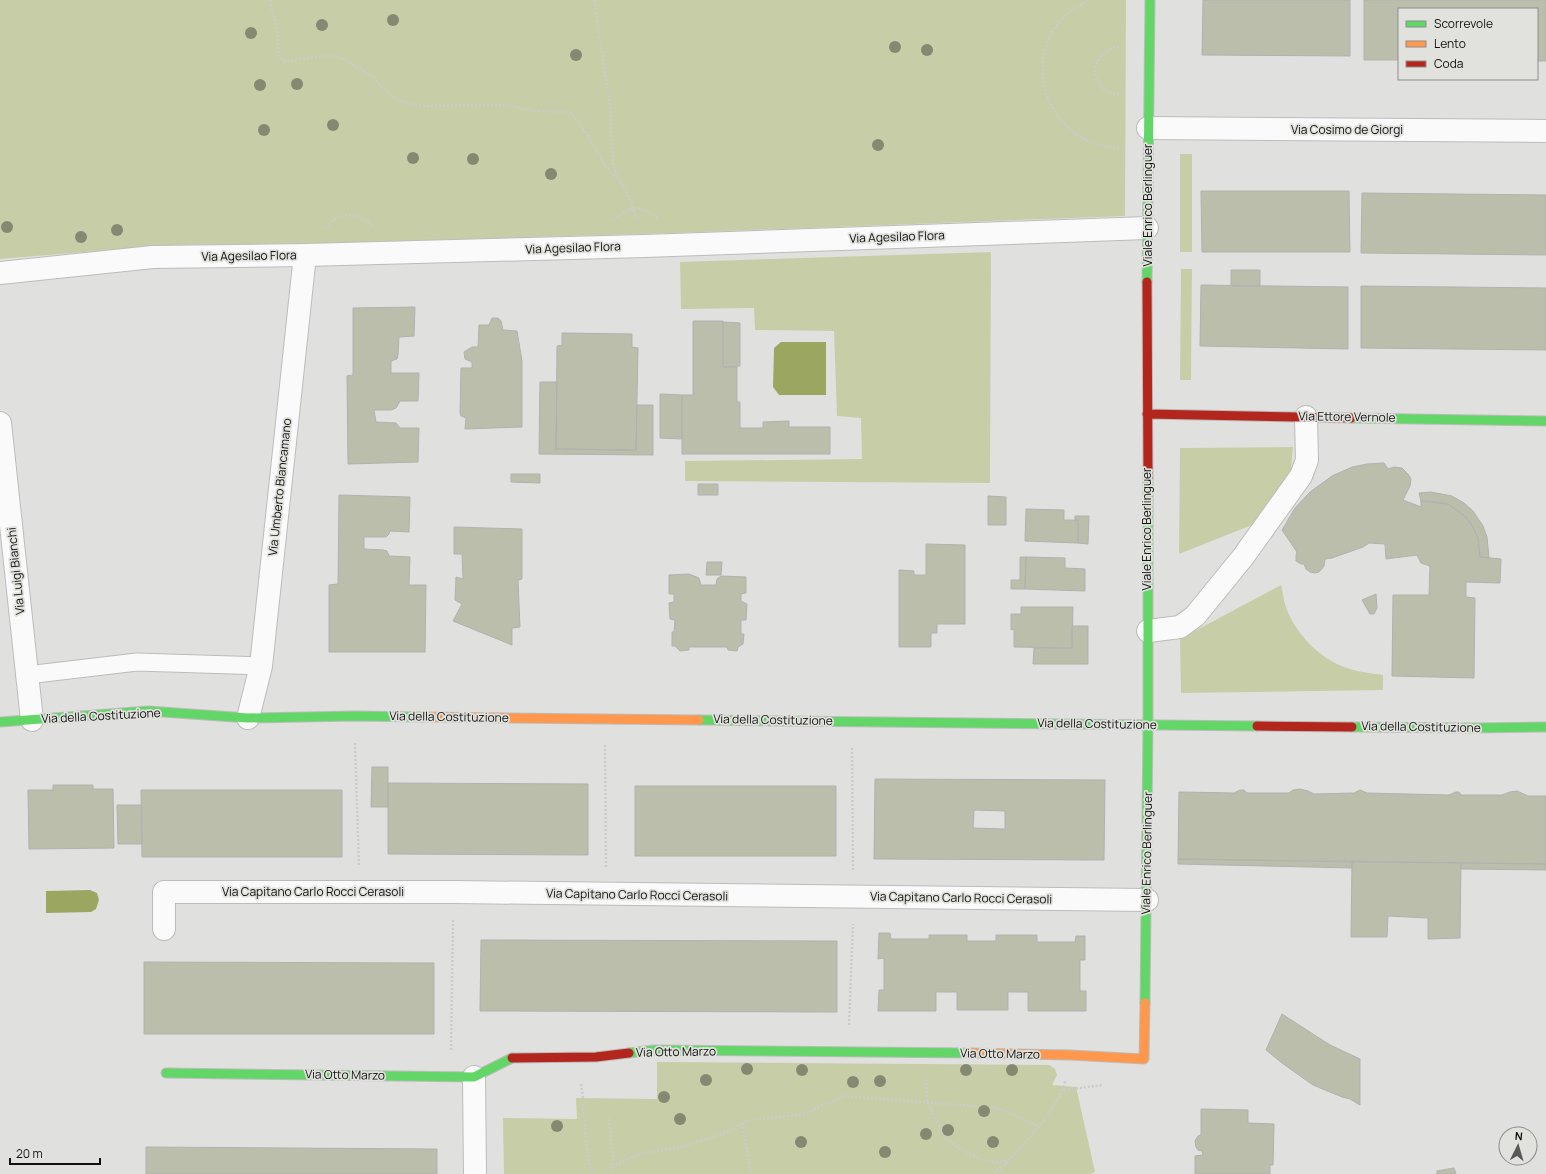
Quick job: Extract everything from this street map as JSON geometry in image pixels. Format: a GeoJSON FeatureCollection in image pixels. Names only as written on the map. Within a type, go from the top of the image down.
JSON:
{"type":"FeatureCollection","features":[{"type":"Feature","properties":{"kind":"street","name":"Viale Enrico Berlinguer"},"geometry":{"type":"LineString","coordinates":[[1144,1059],[1148,724],[1147,228],[1150,0]]}},
{"type":"Feature","properties":{"kind":"street","name":"Via Cosimo de Giorgi"},"geometry":{"type":"LineString","coordinates":[[1148,128],[1546,131]]}},
{"type":"Feature","properties":{"kind":"street","name":"Via Agesilao Flora"},"geometry":{"type":"LineString","coordinates":[[0,273],[153,257],[305,255],[645,246],[1147,228]]}},
{"type":"Feature","properties":{"kind":"street","name":"Via Umberto Biancamano"},"geometry":{"type":"LineString","coordinates":[[248,718],[261,666],[305,255]]}},
{"type":"Feature","properties":{"kind":"street","name":"Via Ettore Vernole"},"geometry":{"type":"LineString","coordinates":[[1147,414],[1546,421]]}},
{"type":"Feature","properties":{"kind":"street"},"geometry":{"type":"LineString","coordinates":[[1148,631],[1180,626],[1195,616],[1243,556],[1301,476],[1307,460],[1306,416]]}},
{"type":"Feature","properties":{"kind":"street","name":"Via Luigi Bianchi"},"geometry":{"type":"LineString","coordinates":[[0,423],[32,720]]}},
{"type":"Feature","properties":{"kind":"street","name":"Via della Costituzione"},"geometry":{"type":"LineString","coordinates":[[0,722],[148,711],[248,718],[354,716],[1474,728],[1546,727]]}},
{"type":"Feature","properties":{"kind":"street","name":"Via Capitano Carlo Rocci Cerasoli"},"geometry":{"type":"LineString","coordinates":[[164,929],[164,892],[454,892],[606,895],[1147,900]]}},
{"type":"Feature","properties":{"kind":"street","name":"Via Otto Marzo"},"geometry":{"type":"LineString","coordinates":[[166,1073],[474,1077],[514,1057],[596,1057],[654,1050],[926,1052],[1070,1055],[1144,1059]]}},
{"type":"Feature","properties":{"kind":"street"},"geometry":{"type":"LineString","coordinates":[[474,1077],[475,1174]]}},
{"type":"Feature","properties":{"kind":"lane"},"geometry":{"type":"LineString","coordinates":[[27,675],[137,662],[261,666]]}},
{"type":"Feature","properties":{"kind":"path"},"geometry":{"type":"LineString","coordinates":[[270,0],[278,35],[278,53],[284,62],[329,55],[345,58],[356,67],[373,77],[384,90],[399,101],[421,106],[504,105],[536,111],[570,112],[582,126],[608,172],[617,177]]}},
{"type":"Feature","properties":{"kind":"path"},"geometry":{"type":"LineString","coordinates":[[594,0],[610,105],[613,163],[617,177],[627,193],[635,215],[642,224],[645,246]]}},
{"type":"Feature","properties":{"kind":"path"},"geometry":{"type":"LineString","coordinates":[[1089,0],[1074,8],[1061,20],[1051,34],[1045,50],[1042,68],[1043,85],[1048,102],[1057,116],[1069,129],[1084,139],[1099,146],[1120,148]]}},
{"type":"Feature","properties":{"kind":"path"},"geometry":{"type":"LineString","coordinates":[[1119,95],[1110,93],[1102,88],[1097,79],[1095,70],[1097,60],[1103,53],[1120,46]]}},
{"type":"Feature","properties":{"kind":"path"},"geometry":{"type":"LineString","coordinates":[[611,226],[613,220],[622,213],[633,209],[647,210],[658,218],[662,224]]}},
{"type":"Feature","properties":{"kind":"path"},"geometry":{"type":"LineString","coordinates":[[323,232],[334,219],[345,215],[359,216],[371,224],[374,230]]}},
{"type":"Feature","properties":{"kind":"path"},"geometry":{"type":"LineString","coordinates":[[354,716],[360,892]]}},
{"type":"Feature","properties":{"kind":"path"},"geometry":{"type":"LineString","coordinates":[[605,719],[606,895]]}},
{"type":"Feature","properties":{"kind":"path"},"geometry":{"type":"LineString","coordinates":[[451,1076],[454,892]]}},
{"type":"Feature","properties":{"kind":"path"},"geometry":{"type":"LineString","coordinates":[[926,1052],[927,1102],[946,1138],[956,1147],[984,1161],[999,1162],[1011,1159]]}},
{"type":"Feature","properties":{"kind":"path"},"geometry":{"type":"LineString","coordinates":[[994,1174],[1011,1159],[1046,1117],[1064,1090],[1070,1055]]}},
{"type":"Feature","properties":{"kind":"path"},"geometry":{"type":"LineString","coordinates":[[581,1057],[581,1083],[584,1098],[586,1145],[592,1174]]}},
{"type":"Feature","properties":{"kind":"path"},"geometry":{"type":"LineString","coordinates":[[612,1166],[642,1153],[678,1148],[716,1136],[732,1130],[742,1123],[762,1118],[798,1115],[810,1112],[845,1096],[998,1108],[1038,1126]]}},
{"type":"Feature","properties":{"kind":"path"},"geometry":{"type":"LineString","coordinates":[[609,1119],[613,1157],[611,1174]]}},
{"type":"Feature","properties":{"kind":"path"},"geometry":{"type":"LineString","coordinates":[[742,1123],[751,1174]]}},
{"type":"Feature","properties":{"kind":"shaded area"},"geometry":{"type":"Polygon","coordinates":[[[0,0],[1126,0],[1125,216],[673,233],[330,243],[169,245],[0,259],[0,0]]]}},
{"type":"Feature","properties":{"kind":"shaded area"},"geometry":{"type":"Polygon","coordinates":[[[1180,154],[1192,154],[1192,252],[1180,252],[1180,154]]]}},
{"type":"Feature","properties":{"kind":"shaded area"},"geometry":{"type":"Polygon","coordinates":[[[991,252],[990,483],[685,481],[685,461],[862,459],[861,418],[837,416],[834,331],[755,330],[754,308],[681,309],[680,262],[991,252]]]}},
{"type":"Feature","properties":{"kind":"shaded area"},"geometry":{"type":"Polygon","coordinates":[[[1181,269],[1192,269],[1191,380],[1180,380],[1181,269]]]}},
{"type":"Feature","properties":{"kind":"shaded area"},"geometry":{"type":"Polygon","coordinates":[[[781,342],[826,342],[826,395],[779,395],[773,387],[774,348],[781,342]]]}},
{"type":"Feature","properties":{"kind":"shaded area"},"geometry":{"type":"Polygon","coordinates":[[[1293,447],[1291,470],[1285,483],[1273,495],[1267,507],[1252,525],[1179,554],[1180,448],[1293,447]]]}},
{"type":"Feature","properties":{"kind":"shaded area"},"geometry":{"type":"Polygon","coordinates":[[[1281,585],[1284,602],[1289,614],[1294,624],[1308,643],[1317,651],[1337,664],[1355,670],[1383,675],[1383,690],[1181,693],[1180,639],[1281,585]]]}},
{"type":"Feature","properties":{"kind":"shaded area"},"geometry":{"type":"Polygon","coordinates":[[[90,890],[97,893],[99,900],[96,909],[91,912],[46,913],[46,891],[90,890]]]}},
{"type":"Feature","properties":{"kind":"shaded area"},"geometry":{"type":"Polygon","coordinates":[[[657,1062],[1049,1065],[1055,1069],[1057,1075],[1052,1085],[1076,1087],[1095,1172],[1090,1174],[504,1174],[503,1118],[577,1119],[576,1098],[657,1099],[657,1062]]]}},
{"type":"Feature","properties":{"kind":"building"},"geometry":{"type":"Polygon","coordinates":[[[1203,0],[1350,0],[1350,56],[1202,55],[1203,0]]]}},
{"type":"Feature","properties":{"kind":"building"},"geometry":{"type":"Polygon","coordinates":[[[1364,0],[1546,0],[1546,61],[1538,61],[1538,8],[1398,8],[1398,60],[1364,60],[1364,0]]]}},
{"type":"Feature","properties":{"kind":"building"},"geometry":{"type":"Polygon","coordinates":[[[1201,191],[1349,191],[1350,252],[1202,252],[1201,191]]]}},
{"type":"Feature","properties":{"kind":"building"},"geometry":{"type":"Polygon","coordinates":[[[1362,193],[1546,195],[1546,255],[1361,253],[1362,193]]]}},
{"type":"Feature","properties":{"kind":"building"},"geometry":{"type":"Polygon","coordinates":[[[1231,270],[1260,270],[1260,286],[1231,286],[1231,270]]]}},
{"type":"Feature","properties":{"kind":"building"},"geometry":{"type":"Polygon","coordinates":[[[1201,285],[1348,287],[1348,349],[1200,346],[1201,285]]]}},
{"type":"Feature","properties":{"kind":"building"},"geometry":{"type":"Polygon","coordinates":[[[1361,286],[1546,288],[1546,350],[1361,348],[1361,286]]]}},
{"type":"Feature","properties":{"kind":"building"},"geometry":{"type":"Polygon","coordinates":[[[415,307],[414,336],[399,337],[398,355],[397,359],[391,361],[391,373],[419,373],[418,401],[400,401],[396,408],[391,410],[374,410],[376,422],[396,423],[400,428],[419,428],[418,462],[348,464],[347,376],[353,375],[353,308],[415,307]]]}},
{"type":"Feature","properties":{"kind":"building"},"geometry":{"type":"Polygon","coordinates":[[[492,318],[498,318],[501,321],[503,330],[517,331],[522,361],[522,427],[465,429],[466,418],[461,416],[460,413],[461,368],[472,368],[472,362],[465,359],[464,352],[472,347],[478,347],[479,325],[489,325],[492,318]]]}},
{"type":"Feature","properties":{"kind":"building"},"geometry":{"type":"Polygon","coordinates":[[[693,321],[723,321],[723,367],[737,367],[737,402],[740,402],[740,428],[763,428],[763,422],[789,421],[789,427],[830,427],[830,454],[682,454],[682,395],[693,395],[693,321]]]}},
{"type":"Feature","properties":{"kind":"building"},"geometry":{"type":"Polygon","coordinates":[[[723,322],[740,323],[740,366],[723,367],[723,322]]]}},
{"type":"Feature","properties":{"kind":"building"},"geometry":{"type":"Polygon","coordinates":[[[562,333],[632,334],[632,347],[638,348],[636,450],[556,449],[557,346],[562,345],[562,333]]]}},
{"type":"Feature","properties":{"kind":"building"},"geometry":{"type":"Polygon","coordinates":[[[540,382],[557,382],[556,449],[636,450],[637,405],[653,405],[653,455],[539,454],[540,382]]]}},
{"type":"Feature","properties":{"kind":"building"},"geometry":{"type":"Polygon","coordinates":[[[660,394],[682,395],[682,439],[660,438],[660,394]]]}},
{"type":"Feature","properties":{"kind":"building"},"geometry":{"type":"Polygon","coordinates":[[[1384,463],[1388,469],[1394,467],[1402,468],[1411,479],[1410,486],[1403,500],[1421,507],[1421,501],[1448,504],[1466,517],[1473,527],[1478,539],[1480,557],[1501,559],[1500,583],[1466,582],[1466,597],[1475,598],[1474,678],[1392,676],[1393,595],[1429,595],[1430,566],[1421,563],[1417,555],[1386,559],[1385,544],[1369,543],[1363,547],[1325,559],[1324,566],[1319,572],[1315,573],[1310,572],[1306,569],[1304,564],[1296,561],[1297,552],[1282,530],[1295,508],[1310,492],[1332,476],[1352,467],[1384,463]]]}},
{"type":"Feature","properties":{"kind":"building"},"geometry":{"type":"Polygon","coordinates":[[[511,474],[540,474],[540,483],[511,482],[511,474]]]}},
{"type":"Feature","properties":{"kind":"building"},"geometry":{"type":"Polygon","coordinates":[[[698,484],[718,484],[718,495],[698,495],[698,484]]]}},
{"type":"Feature","properties":{"kind":"building"},"geometry":{"type":"Polygon","coordinates":[[[1431,492],[1452,496],[1464,503],[1473,511],[1483,526],[1487,537],[1489,558],[1480,557],[1478,539],[1473,527],[1466,517],[1448,504],[1421,501],[1419,493],[1431,492]]]}},
{"type":"Feature","properties":{"kind":"building"},"geometry":{"type":"Polygon","coordinates":[[[339,495],[410,497],[409,532],[390,531],[386,537],[364,537],[364,549],[387,551],[389,556],[410,557],[409,585],[426,585],[425,652],[329,652],[329,585],[338,584],[339,495]]]}},
{"type":"Feature","properties":{"kind":"building"},"geometry":{"type":"Polygon","coordinates":[[[988,496],[1006,497],[1006,525],[988,525],[988,496]]]}},
{"type":"Feature","properties":{"kind":"building"},"geometry":{"type":"Polygon","coordinates":[[[1026,509],[1064,510],[1064,520],[1078,520],[1078,543],[1025,541],[1026,509]]]}},
{"type":"Feature","properties":{"kind":"building"},"geometry":{"type":"Polygon","coordinates":[[[1075,516],[1089,516],[1088,544],[1078,543],[1078,520],[1075,520],[1075,516]]]}},
{"type":"Feature","properties":{"kind":"building"},"geometry":{"type":"Polygon","coordinates":[[[454,527],[522,529],[522,579],[518,580],[520,627],[512,628],[512,645],[453,621],[462,604],[455,600],[456,577],[463,579],[462,554],[454,554],[454,527]]]}},
{"type":"Feature","properties":{"kind":"building"},"geometry":{"type":"Polygon","coordinates":[[[926,544],[965,545],[965,624],[937,624],[937,633],[931,633],[931,647],[899,647],[899,570],[914,571],[914,575],[926,575],[926,544]]]}},
{"type":"Feature","properties":{"kind":"building"},"geometry":{"type":"Polygon","coordinates":[[[1020,557],[1026,557],[1025,589],[1011,589],[1011,580],[1020,580],[1020,557]]]}},
{"type":"Feature","properties":{"kind":"building"},"geometry":{"type":"Polygon","coordinates":[[[1026,557],[1065,558],[1065,568],[1085,569],[1085,591],[1025,589],[1026,557]]]}},
{"type":"Feature","properties":{"kind":"building"},"geometry":{"type":"Polygon","coordinates":[[[707,562],[722,562],[721,575],[706,575],[707,562]]]}},
{"type":"Feature","properties":{"kind":"building"},"geometry":{"type":"Polygon","coordinates":[[[689,574],[699,578],[701,585],[716,585],[717,579],[721,576],[746,577],[746,593],[741,594],[741,601],[747,604],[746,620],[741,620],[741,634],[744,634],[743,644],[738,647],[737,651],[728,650],[727,647],[689,647],[689,650],[680,651],[675,646],[672,646],[672,632],[674,632],[675,620],[670,619],[669,603],[674,602],[674,594],[669,594],[669,575],[689,574]]]}},
{"type":"Feature","properties":{"kind":"building"},"geometry":{"type":"Polygon","coordinates":[[[1376,594],[1377,608],[1374,614],[1370,614],[1362,600],[1376,594]]]}},
{"type":"Feature","properties":{"kind":"building"},"geometry":{"type":"Polygon","coordinates":[[[1021,607],[1073,607],[1072,648],[1014,647],[1014,629],[1011,630],[1011,614],[1021,614],[1021,607]]]}},
{"type":"Feature","properties":{"kind":"building"},"geometry":{"type":"Polygon","coordinates":[[[1072,626],[1088,626],[1088,664],[1033,664],[1034,648],[1072,648],[1072,626]]]}},
{"type":"Feature","properties":{"kind":"building"},"geometry":{"type":"Polygon","coordinates":[[[372,767],[388,767],[388,807],[371,807],[372,767]]]}},
{"type":"Feature","properties":{"kind":"building"},"geometry":{"type":"Polygon","coordinates":[[[875,779],[1105,780],[1104,860],[874,859],[875,779]],[[974,810],[973,828],[1005,829],[1005,811],[974,810]]]}},
{"type":"Feature","properties":{"kind":"building"},"geometry":{"type":"Polygon","coordinates":[[[388,783],[588,784],[588,855],[388,854],[388,783]]]}},
{"type":"Feature","properties":{"kind":"building"},"geometry":{"type":"Polygon","coordinates":[[[53,785],[93,785],[93,789],[113,789],[114,848],[29,849],[28,790],[53,790],[53,785]]]}},
{"type":"Feature","properties":{"kind":"building"},"geometry":{"type":"Polygon","coordinates":[[[635,786],[836,786],[836,856],[635,856],[635,786]]]}},
{"type":"Feature","properties":{"kind":"building"},"geometry":{"type":"Polygon","coordinates":[[[1300,789],[1314,794],[1354,793],[1360,790],[1367,793],[1449,795],[1459,792],[1461,795],[1502,795],[1517,791],[1528,796],[1546,796],[1546,864],[1178,859],[1179,792],[1234,793],[1244,790],[1247,793],[1289,793],[1293,790],[1300,789]]]}},
{"type":"Feature","properties":{"kind":"building"},"geometry":{"type":"Polygon","coordinates":[[[141,790],[342,790],[342,857],[142,857],[141,790]]]}},
{"type":"Feature","properties":{"kind":"building"},"geometry":{"type":"Polygon","coordinates":[[[117,805],[142,805],[142,844],[118,844],[117,805]]]}},
{"type":"Feature","properties":{"kind":"building"},"geometry":{"type":"Polygon","coordinates":[[[1178,859],[1352,862],[1352,868],[1178,864],[1178,859]]]}},
{"type":"Feature","properties":{"kind":"building"},"geometry":{"type":"Polygon","coordinates":[[[1352,862],[1461,863],[1460,938],[1428,939],[1428,918],[1388,916],[1387,937],[1351,937],[1352,862]]]}},
{"type":"Feature","properties":{"kind":"building"},"geometry":{"type":"Polygon","coordinates":[[[1461,863],[1546,864],[1546,870],[1461,869],[1461,863]]]}},
{"type":"Feature","properties":{"kind":"building"},"geometry":{"type":"Polygon","coordinates":[[[879,933],[890,933],[891,939],[929,939],[929,935],[967,935],[967,941],[996,941],[996,935],[1037,935],[1037,942],[1075,942],[1076,936],[1085,936],[1085,960],[1080,960],[1080,991],[1086,991],[1086,1011],[1028,1011],[1028,992],[1008,992],[1008,1010],[957,1010],[957,992],[936,992],[936,1011],[878,1011],[879,990],[884,990],[884,958],[878,959],[879,933]]]}},
{"type":"Feature","properties":{"kind":"building"},"geometry":{"type":"Polygon","coordinates":[[[481,940],[837,941],[837,1012],[480,1011],[481,940]]]}},
{"type":"Feature","properties":{"kind":"building"},"geometry":{"type":"Polygon","coordinates":[[[144,962],[434,963],[434,1034],[144,1034],[144,962]]]}},
{"type":"Feature","properties":{"kind":"building"},"geometry":{"type":"Polygon","coordinates":[[[1282,1014],[1330,1045],[1360,1059],[1360,1105],[1350,1099],[1313,1085],[1266,1050],[1282,1014]]]}},
{"type":"Feature","properties":{"kind":"building"},"geometry":{"type":"Polygon","coordinates":[[[1201,1109],[1248,1110],[1248,1123],[1274,1124],[1273,1165],[1270,1165],[1270,1174],[1195,1174],[1195,1156],[1203,1155],[1202,1151],[1198,1150],[1196,1147],[1195,1141],[1198,1136],[1201,1135],[1201,1109]]]}},
{"type":"Feature","properties":{"kind":"building"},"geometry":{"type":"Polygon","coordinates":[[[146,1147],[437,1149],[437,1174],[146,1174],[146,1147]]]}},
{"type":"Feature","properties":{"kind":"building"},"geometry":{"type":"Polygon","coordinates":[[[1454,1168],[1456,1174],[1437,1174],[1437,1171],[1454,1168]]]}},
{"type":"Feature","properties":{"kind":"traffic: fast"},"geometry":{"type":"LineString","coordinates":[[1147,282],[1150,0]]}},
{"type":"Feature","properties":{"kind":"traffic: fast"},"geometry":{"type":"LineString","coordinates":[[1351,418],[1546,421]]}},
{"type":"Feature","properties":{"kind":"traffic: fast"},"geometry":{"type":"LineString","coordinates":[[1145,1003],[1148,724],[1148,478]]}},
{"type":"Feature","properties":{"kind":"traffic: fast"},"geometry":{"type":"LineString","coordinates":[[0,722],[148,711],[248,718],[355,716],[423,717]]}},
{"type":"Feature","properties":{"kind":"traffic: fast"},"geometry":{"type":"LineString","coordinates":[[699,720],[1257,726]]}},
{"type":"Feature","properties":{"kind":"traffic: fast"},"geometry":{"type":"LineString","coordinates":[[1352,727],[1546,727]]}},
{"type":"Feature","properties":{"kind":"traffic: fast"},"geometry":{"type":"LineString","coordinates":[[629,1053],[654,1050],[969,1053]]}},
{"type":"Feature","properties":{"kind":"traffic: fast"},"geometry":{"type":"LineString","coordinates":[[166,1073],[474,1077],[512,1058]]}},
{"type":"Feature","properties":{"kind":"traffic: slow"},"geometry":{"type":"LineString","coordinates":[[423,717],[699,720]]}},
{"type":"Feature","properties":{"kind":"traffic: slow"},"geometry":{"type":"LineString","coordinates":[[969,1053],[1070,1055],[1144,1059],[1145,1003]]}},
{"type":"Feature","properties":{"kind":"traffic: jam"},"geometry":{"type":"LineString","coordinates":[[1147,282],[1148,478]]}},
{"type":"Feature","properties":{"kind":"traffic: jam"},"geometry":{"type":"LineString","coordinates":[[1147,414],[1351,418]]}},
{"type":"Feature","properties":{"kind":"traffic: jam"},"geometry":{"type":"LineString","coordinates":[[1257,726],[1352,727]]}},
{"type":"Feature","properties":{"kind":"traffic: jam"},"geometry":{"type":"LineString","coordinates":[[512,1058],[596,1057],[629,1053]]}}]}
